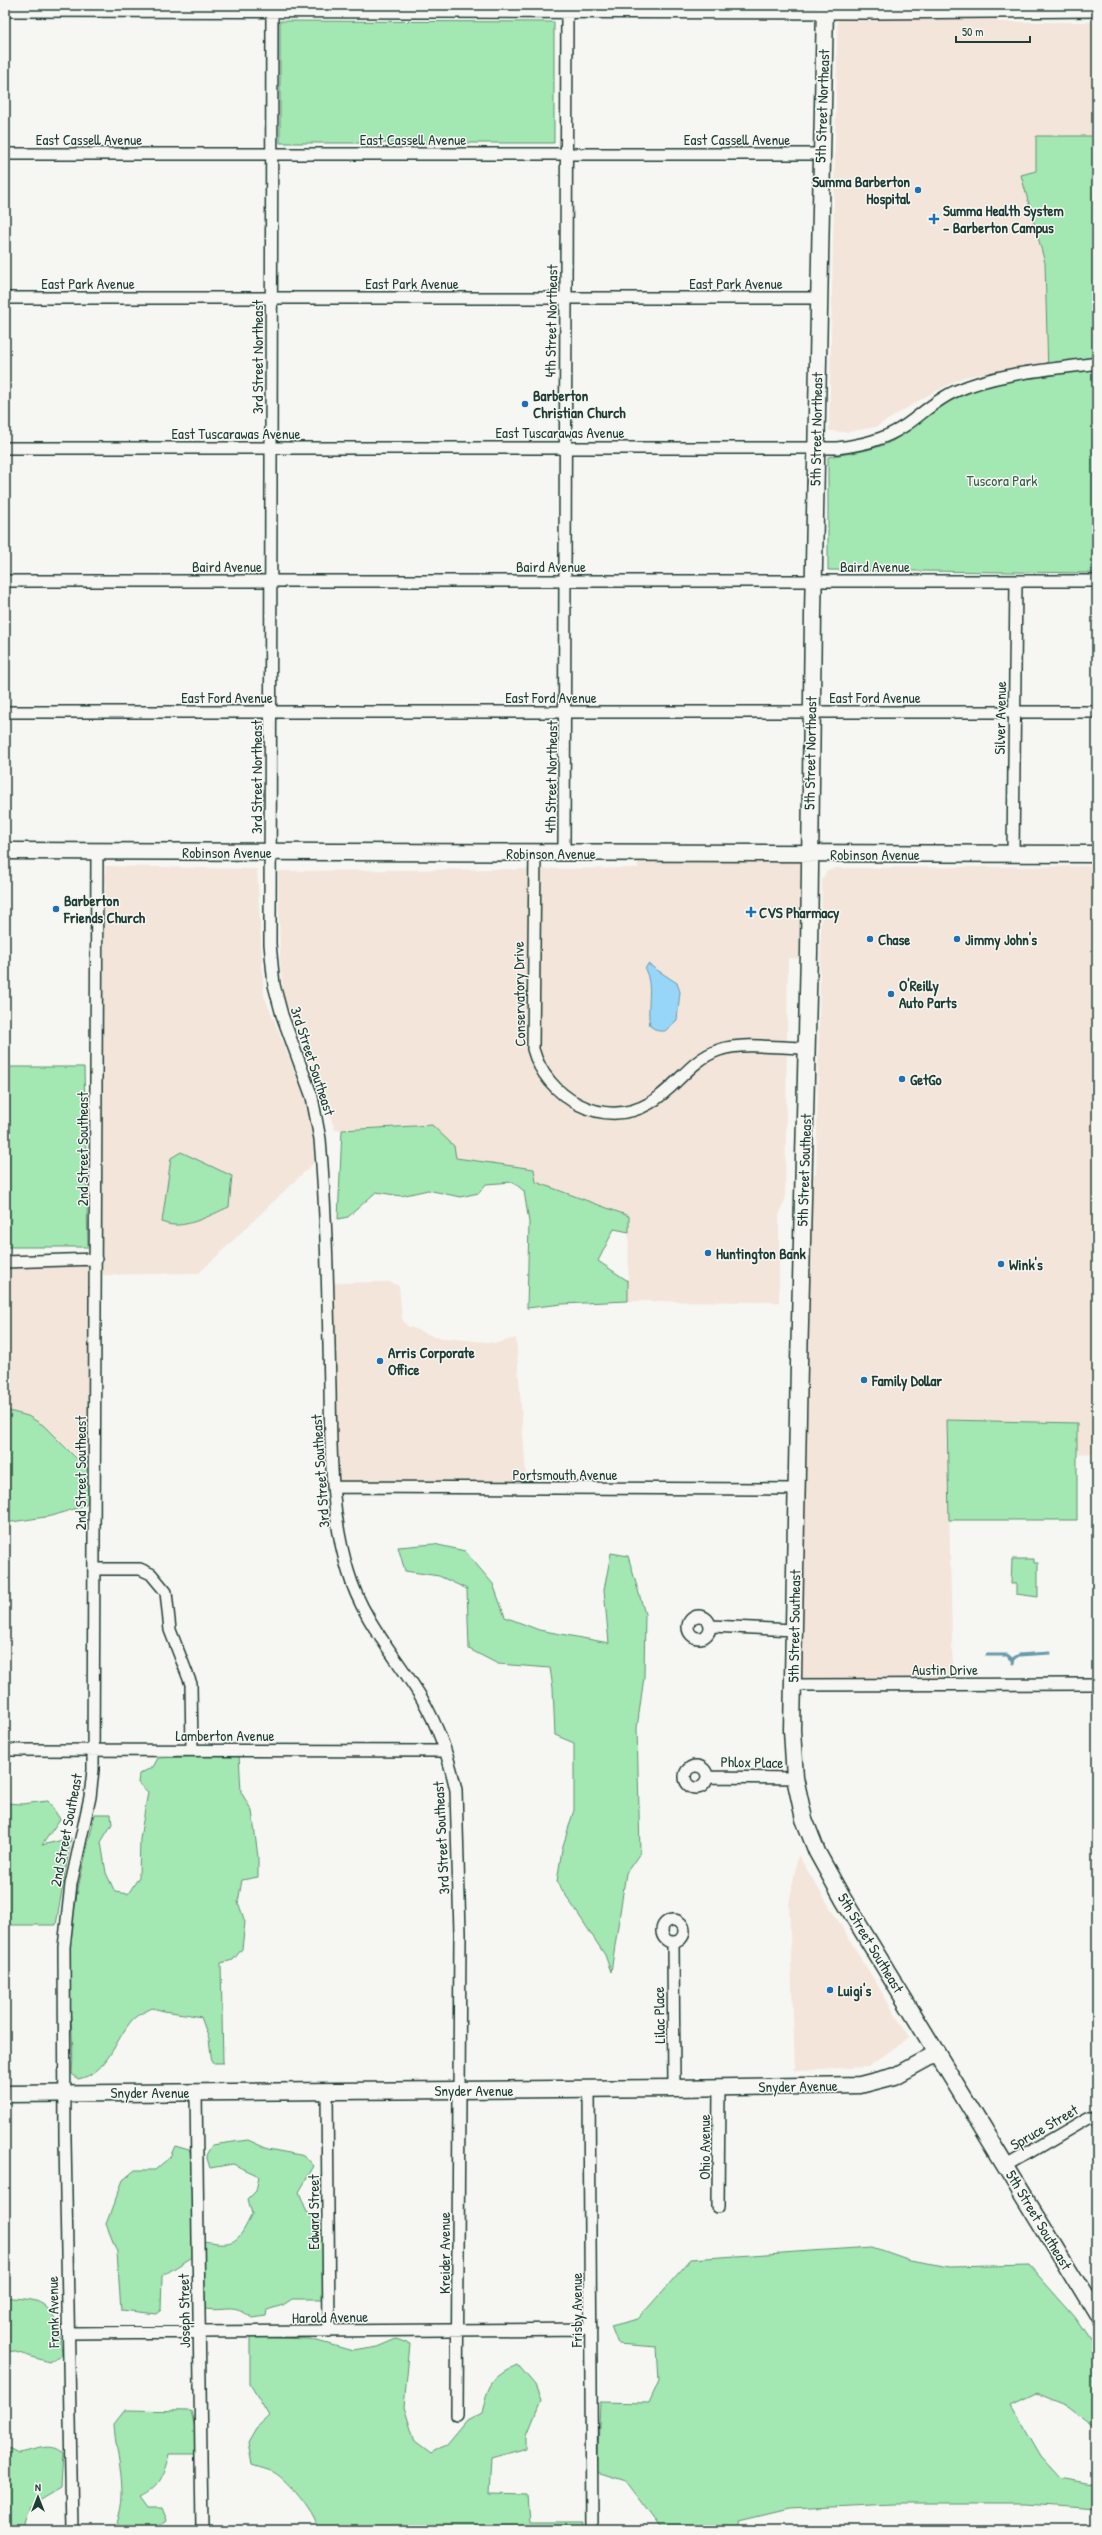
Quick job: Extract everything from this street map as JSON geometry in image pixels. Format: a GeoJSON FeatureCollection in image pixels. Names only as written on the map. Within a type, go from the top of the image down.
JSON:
{"type":"FeatureCollection","features":[{"type":"Feature","properties":{"kind":"main road","name":"5th Street Northeast"},"geometry":{"type":"LineString","coordinates":[[810,854],[811,712],[825,8]]}},
{"type":"Feature","properties":{"kind":"main road","name":"Robinson Avenue"},"geometry":{"type":"LineString","coordinates":[[5,851],[271,853],[1097,854]]}},
{"type":"Feature","properties":{"kind":"main road","name":"5th Street Southeast"},"geometry":{"type":"LineString","coordinates":[[810,854],[807,1048],[796,1489],[793,1685],[795,1778],[804,1819],[817,1852],[843,1899],[1097,2316]]}},
{"type":"Feature","properties":{"kind":"main road","name":"Snyder Avenue"},"geometry":{"type":"LineString","coordinates":[[5,2094],[719,2088],[860,2085],[894,2076],[937,2053]]}},
{"type":"Feature","properties":{"kind":"street"},"geometry":{"type":"LineString","coordinates":[[5,11],[272,8],[825,8],[1097,11]]}},
{"type":"Feature","properties":{"kind":"street","name":"3rd Street Northeast"},"geometry":{"type":"LineString","coordinates":[[271,853],[272,8]]}},
{"type":"Feature","properties":{"kind":"street","name":"4th Street Northeast"},"geometry":{"type":"LineString","coordinates":[[564,853],[566,712],[565,447],[567,9]]}},
{"type":"Feature","properties":{"kind":"street","name":"East Cassell Avenue"},"geometry":{"type":"LineString","coordinates":[[5,154],[821,154]]}},
{"type":"Feature","properties":{"kind":"street","name":"East Park Avenue"},"geometry":{"type":"LineString","coordinates":[[5,298],[819,298]]}},
{"type":"Feature","properties":{"kind":"street","name":"East Tuscarawas Avenue"},"geometry":{"type":"LineString","coordinates":[[5,448],[856,446],[882,438],[906,425],[947,396],[985,381],[1097,363]]}},
{"type":"Feature","properties":{"kind":"street","name":"Baird Avenue"},"geometry":{"type":"LineString","coordinates":[[5,581],[1097,581]]}},
{"type":"Feature","properties":{"kind":"street","name":"Silver Avenue"},"geometry":{"type":"LineString","coordinates":[[1014,855],[1016,581]]}},
{"type":"Feature","properties":{"kind":"street","name":"East Ford Avenue"},"geometry":{"type":"LineString","coordinates":[[5,712],[1097,712]]}},
{"type":"Feature","properties":{"kind":"street","name":"2nd Street Southeast"},"geometry":{"type":"LineString","coordinates":[[64,2093],[65,1929],[71,1884],[90,1797],[93,1750],[97,851]]}},
{"type":"Feature","properties":{"kind":"street","name":"3rd Street Southeast"},"geometry":{"type":"LineString","coordinates":[[271,853],[270,944],[274,984],[282,1015],[312,1097],[320,1139],[333,1487],[340,1538],[355,1594],[373,1628],[423,1701],[435,1722],[456,1790],[460,1933],[458,2090]]}},
{"type":"Feature","properties":{"kind":"street","name":"Conservatory Drive"},"geometry":{"type":"LineString","coordinates":[[535,853],[533,1049],[538,1065],[547,1081],[560,1093],[574,1103],[591,1110],[621,1112],[650,1103],[693,1064],[721,1049],[738,1047],[807,1048]]}},
{"type":"Feature","properties":{"kind":"street"},"geometry":{"type":"LineString","coordinates":[[5,1262],[96,1259]]}},
{"type":"Feature","properties":{"kind":"street","name":"Portsmouth Avenue"},"geometry":{"type":"LineString","coordinates":[[333,1487],[796,1489]]}},
{"type":"Feature","properties":{"kind":"street"},"geometry":{"type":"LineString","coordinates":[[94,1569],[140,1569],[151,1574],[166,1592],[170,1630],[191,1684],[192,1750]]}},
{"type":"Feature","properties":{"kind":"street"},"geometry":{"type":"LineString","coordinates":[[711,1626],[794,1630]]}},
{"type":"Feature","properties":{"kind":"street","name":"Austin Drive"},"geometry":{"type":"LineString","coordinates":[[793,1685],[1097,1684]]}},
{"type":"Feature","properties":{"kind":"street","name":"Lamberton Avenue"},"geometry":{"type":"LineString","coordinates":[[5,1750],[445,1751]]}},
{"type":"Feature","properties":{"kind":"street","name":"Phlox Place"},"geometry":{"type":"LineString","coordinates":[[708,1776],[795,1778]]}},
{"type":"Feature","properties":{"kind":"street","name":"Lilac Place"},"geometry":{"type":"LineString","coordinates":[[673,1942],[674,2088]]}},
{"type":"Feature","properties":{"kind":"street","name":"Ohio Avenue"},"geometry":{"type":"LineString","coordinates":[[718,2207],[719,2088]]}},
{"type":"Feature","properties":{"kind":"street","name":"Frisby Avenue"},"geometry":{"type":"LineString","coordinates":[[589,2089],[592,2530]]}},
{"type":"Feature","properties":{"kind":"street","name":"Kreider Avenue"},"geometry":{"type":"LineString","coordinates":[[457,2415],[459,2330],[458,2090]]}},
{"type":"Feature","properties":{"kind":"street","name":"Edward Street"},"geometry":{"type":"LineString","coordinates":[[328,2091],[329,2332]]}},
{"type":"Feature","properties":{"kind":"street","name":"Joseph Street"},"geometry":{"type":"LineString","coordinates":[[196,2092],[202,2530]]}},
{"type":"Feature","properties":{"kind":"street","name":"Frank Avenue"},"geometry":{"type":"LineString","coordinates":[[64,2093],[72,2530]]}},
{"type":"Feature","properties":{"kind":"street","name":"Spruce Street"},"geometry":{"type":"LineString","coordinates":[[1006,2166],[1088,2118],[1097,2118]]}},
{"type":"Feature","properties":{"kind":"street","name":"Harold Avenue"},"geometry":{"type":"LineString","coordinates":[[69,2333],[591,2329]]}},
{"type":"Feature","properties":{"kind":"shaded area","name":"Summa Health System – Barberton Campus"},"geometry":{"type":"Polygon","coordinates":[[[838,5],[998,5],[998,22],[1097,22],[1097,136],[1036,136],[1036,171],[1021,175],[1045,263],[1048,362],[964,377],[930,394],[876,427],[847,432],[829,431],[838,5]]]}},
{"type":"Feature","properties":{"kind":"shaded area"},"geometry":{"type":"Polygon","coordinates":[[[637,854],[810,854],[809,959],[788,958],[785,1200],[779,1216],[779,1302],[628,1301],[629,1216],[536,1182],[534,1169],[456,1158],[432,1125],[335,1130],[307,1050],[284,1001],[280,960],[278,871],[638,868],[637,854]]]}},
{"type":"Feature","properties":{"kind":"shaded area"},"geometry":{"type":"Polygon","coordinates":[[[105,866],[257,869],[264,995],[312,1115],[317,1160],[199,1273],[102,1275],[101,1142],[105,866]]]}},
{"type":"Feature","properties":{"kind":"shaded area"},"geometry":{"type":"Polygon","coordinates":[[[1097,866],[1097,1453],[1077,1454],[1077,1423],[947,1420],[953,1684],[793,1685],[804,1174],[816,1174],[822,879],[827,871],[836,868],[1097,866]]]}},
{"type":"Feature","properties":{"kind":"shaded area"},"geometry":{"type":"Polygon","coordinates":[[[96,1259],[95,1458],[77,1457],[43,1425],[28,1416],[5,1410],[5,1262],[96,1259]]]}},
{"type":"Feature","properties":{"kind":"shaded area"},"geometry":{"type":"Polygon","coordinates":[[[389,1282],[399,1286],[402,1319],[407,1326],[435,1337],[496,1343],[516,1338],[527,1489],[333,1487],[326,1283],[389,1282]]]}},
{"type":"Feature","properties":{"kind":"shaded area"},"geometry":{"type":"Polygon","coordinates":[[[798,1855],[909,2037],[868,2067],[795,2070],[789,1904],[798,1855]]]}},
{"type":"Feature","properties":{"kind":"green space"},"geometry":{"type":"Polygon","coordinates":[[[280,21],[554,22],[554,143],[280,143],[280,21]]]}},
{"type":"Feature","properties":{"kind":"green space","name":"Tuscora Park"},"geometry":{"type":"Polygon","coordinates":[[[1036,136],[1097,136],[1097,573],[828,570],[828,457],[885,445],[900,436],[939,405],[953,396],[963,392],[987,385],[1048,374],[1045,263],[1021,175],[1036,171],[1036,136]]]}},
{"type":"Feature","properties":{"kind":"green space"},"geometry":{"type":"Polygon","coordinates":[[[5,1067],[84,1067],[88,1247],[5,1247],[5,1067]]]}},
{"type":"Feature","properties":{"kind":"green space"},"geometry":{"type":"Polygon","coordinates":[[[432,1125],[454,1146],[456,1158],[534,1169],[536,1182],[629,1216],[629,1232],[614,1229],[598,1261],[628,1281],[628,1301],[562,1304],[527,1308],[529,1222],[524,1191],[513,1182],[486,1184],[479,1193],[460,1197],[428,1190],[401,1196],[376,1192],[348,1217],[338,1219],[342,1130],[432,1125]]]}},
{"type":"Feature","properties":{"kind":"green space"},"geometry":{"type":"Polygon","coordinates":[[[181,1152],[232,1176],[229,1207],[187,1224],[170,1225],[162,1222],[171,1158],[181,1152]]]}},
{"type":"Feature","properties":{"kind":"green space"},"geometry":{"type":"Polygon","coordinates":[[[5,1410],[28,1416],[43,1425],[95,1477],[86,1505],[52,1516],[5,1523],[5,1410]]]}},
{"type":"Feature","properties":{"kind":"green space"},"geometry":{"type":"Polygon","coordinates":[[[947,1420],[1077,1423],[1077,1520],[949,1520],[947,1420]]]}},
{"type":"Feature","properties":{"kind":"green space"},"geometry":{"type":"Polygon","coordinates":[[[434,1544],[465,1551],[493,1584],[505,1617],[539,1630],[609,1643],[604,1590],[611,1553],[628,1556],[645,1614],[644,1677],[637,1728],[640,1853],[626,1873],[611,1972],[605,1955],[557,1882],[562,1849],[574,1810],[574,1743],[555,1735],[553,1688],[550,1668],[498,1664],[469,1649],[467,1589],[439,1576],[405,1571],[398,1547],[434,1544]]]}},
{"type":"Feature","properties":{"kind":"green space"},"geometry":{"type":"Polygon","coordinates":[[[1012,1559],[1034,1559],[1034,1563],[1038,1563],[1038,1597],[1016,1594],[1016,1584],[1011,1584],[1012,1559]]]}},
{"type":"Feature","properties":{"kind":"green space"},"geometry":{"type":"Polygon","coordinates":[[[239,1754],[241,1792],[252,1811],[258,1857],[258,1877],[242,1880],[238,1902],[245,1922],[242,1949],[233,1960],[221,1963],[223,2063],[212,2063],[209,2039],[201,2017],[152,2008],[133,2019],[126,2027],[110,2055],[97,2070],[88,2076],[78,2079],[72,2074],[73,2047],[68,1980],[69,1948],[74,1909],[95,1814],[111,1814],[112,1824],[101,1842],[106,1873],[115,1892],[128,1894],[139,1877],[140,1838],[148,1792],[138,1783],[139,1774],[153,1767],[158,1758],[239,1754]]]}},
{"type":"Feature","properties":{"kind":"green space"},"geometry":{"type":"Polygon","coordinates":[[[48,1801],[60,1819],[42,1845],[71,1838],[56,1925],[5,1925],[5,1803],[22,1804],[48,1801]]]}},
{"type":"Feature","properties":{"kind":"green space"},"geometry":{"type":"Polygon","coordinates":[[[248,2140],[268,2149],[305,2156],[314,2166],[299,2192],[307,2212],[323,2224],[325,2299],[292,2299],[283,2305],[267,2310],[266,2316],[253,2318],[246,2313],[234,2309],[205,2309],[204,2241],[215,2243],[230,2242],[239,2236],[252,2214],[248,2199],[256,2191],[259,2176],[233,2164],[210,2168],[206,2155],[212,2145],[248,2140]]]}},
{"type":"Feature","properties":{"kind":"green space"},"geometry":{"type":"Polygon","coordinates":[[[175,2146],[189,2150],[194,2164],[190,2185],[194,2202],[194,2256],[162,2276],[161,2310],[156,2314],[121,2310],[117,2252],[106,2224],[123,2180],[135,2170],[155,2170],[170,2157],[175,2146]]]}},
{"type":"Feature","properties":{"kind":"green space"},"geometry":{"type":"Polygon","coordinates":[[[872,2247],[909,2260],[950,2267],[1029,2265],[1075,2317],[1097,2350],[1097,2429],[1068,2407],[1036,2394],[1011,2406],[1040,2456],[1060,2478],[1097,2485],[1097,2509],[1026,2504],[894,2504],[789,2509],[739,2521],[736,2530],[662,2530],[626,2482],[597,2473],[600,2402],[649,2403],[659,2381],[657,2347],[618,2344],[611,2326],[638,2319],[691,2259],[872,2247]]]}},
{"type":"Feature","properties":{"kind":"green space"},"geometry":{"type":"Polygon","coordinates":[[[5,2297],[36,2301],[49,2310],[56,2323],[62,2354],[49,2362],[12,2351],[5,2353],[5,2297]]]}},
{"type":"Feature","properties":{"kind":"green space"},"geometry":{"type":"Polygon","coordinates":[[[250,2337],[310,2339],[353,2351],[377,2347],[396,2339],[410,2344],[404,2407],[415,2442],[431,2454],[447,2445],[467,2421],[482,2413],[486,2395],[492,2383],[496,2378],[509,2369],[518,2365],[535,2385],[541,2400],[527,2435],[527,2448],[491,2458],[489,2494],[527,2495],[529,2522],[582,2522],[581,2530],[318,2530],[313,2516],[308,2508],[283,2480],[269,2470],[252,2465],[248,2442],[256,2428],[269,2416],[250,2384],[250,2337]]]}},
{"type":"Feature","properties":{"kind":"green space"},"geometry":{"type":"Polygon","coordinates":[[[125,2410],[191,2411],[198,2440],[197,2454],[169,2454],[163,2475],[157,2485],[140,2497],[148,2508],[161,2508],[166,2520],[153,2530],[114,2530],[119,2517],[122,2491],[114,2424],[125,2410]]]}},
{"type":"Feature","properties":{"kind":"green space"},"geometry":{"type":"Polygon","coordinates":[[[5,2446],[18,2453],[48,2447],[59,2449],[63,2453],[61,2488],[29,2507],[21,2530],[5,2530],[5,2446]]]}},
{"type":"Feature","properties":{"kind":"water"},"geometry":{"type":"Polygon","coordinates":[[[648,964],[677,983],[680,992],[677,1020],[665,1031],[658,1031],[650,1026],[649,983],[645,969],[648,964]]]}},
{"type":"Feature","properties":{"kind":"waterway"},"geometry":{"type":"LineString","coordinates":[[1013,1663],[1014,1658],[1019,1655],[1050,1653]]}},
{"type":"Feature","properties":{"kind":"waterway"},"geometry":{"type":"LineString","coordinates":[[987,1655],[1007,1655],[1013,1660]]}},
{"type":"Feature","properties":{"kind":"place","name":"Summa Barberton Hospital"},"geometry":{"type":"Point","coordinates":[918,190]}},
{"type":"Feature","properties":{"kind":"place","name":"Summa Health System – Barberton Campus"},"geometry":{"type":"Point","coordinates":[934,219]}},
{"type":"Feature","properties":{"kind":"place","name":"Barberton Christian Church"},"geometry":{"type":"Point","coordinates":[525,404]}},
{"type":"Feature","properties":{"kind":"place","name":"Barberton Friends Church"},"geometry":{"type":"Point","coordinates":[56,909]}},
{"type":"Feature","properties":{"kind":"place","name":"CVS Pharmacy"},"geometry":{"type":"Point","coordinates":[751,912]}},
{"type":"Feature","properties":{"kind":"place","name":"Chase"},"geometry":{"type":"Point","coordinates":[870,939]}},
{"type":"Feature","properties":{"kind":"place","name":"Jimmy John's"},"geometry":{"type":"Point","coordinates":[957,939]}},
{"type":"Feature","properties":{"kind":"place","name":"O'Reilly Auto Parts"},"geometry":{"type":"Point","coordinates":[891,994]}},
{"type":"Feature","properties":{"kind":"place","name":"GetGo"},"geometry":{"type":"Point","coordinates":[902,1079]}},
{"type":"Feature","properties":{"kind":"place","name":"Huntington Bank"},"geometry":{"type":"Point","coordinates":[708,1253]}},
{"type":"Feature","properties":{"kind":"place","name":"Wink's"},"geometry":{"type":"Point","coordinates":[1001,1264]}},
{"type":"Feature","properties":{"kind":"place","name":"Arris Corporate Office"},"geometry":{"type":"Point","coordinates":[380,1361]}},
{"type":"Feature","properties":{"kind":"place","name":"Family Dollar"},"geometry":{"type":"Point","coordinates":[864,1380]}},
{"type":"Feature","properties":{"kind":"place","name":"Luigi's"},"geometry":{"type":"Point","coordinates":[830,1990]}}]}
